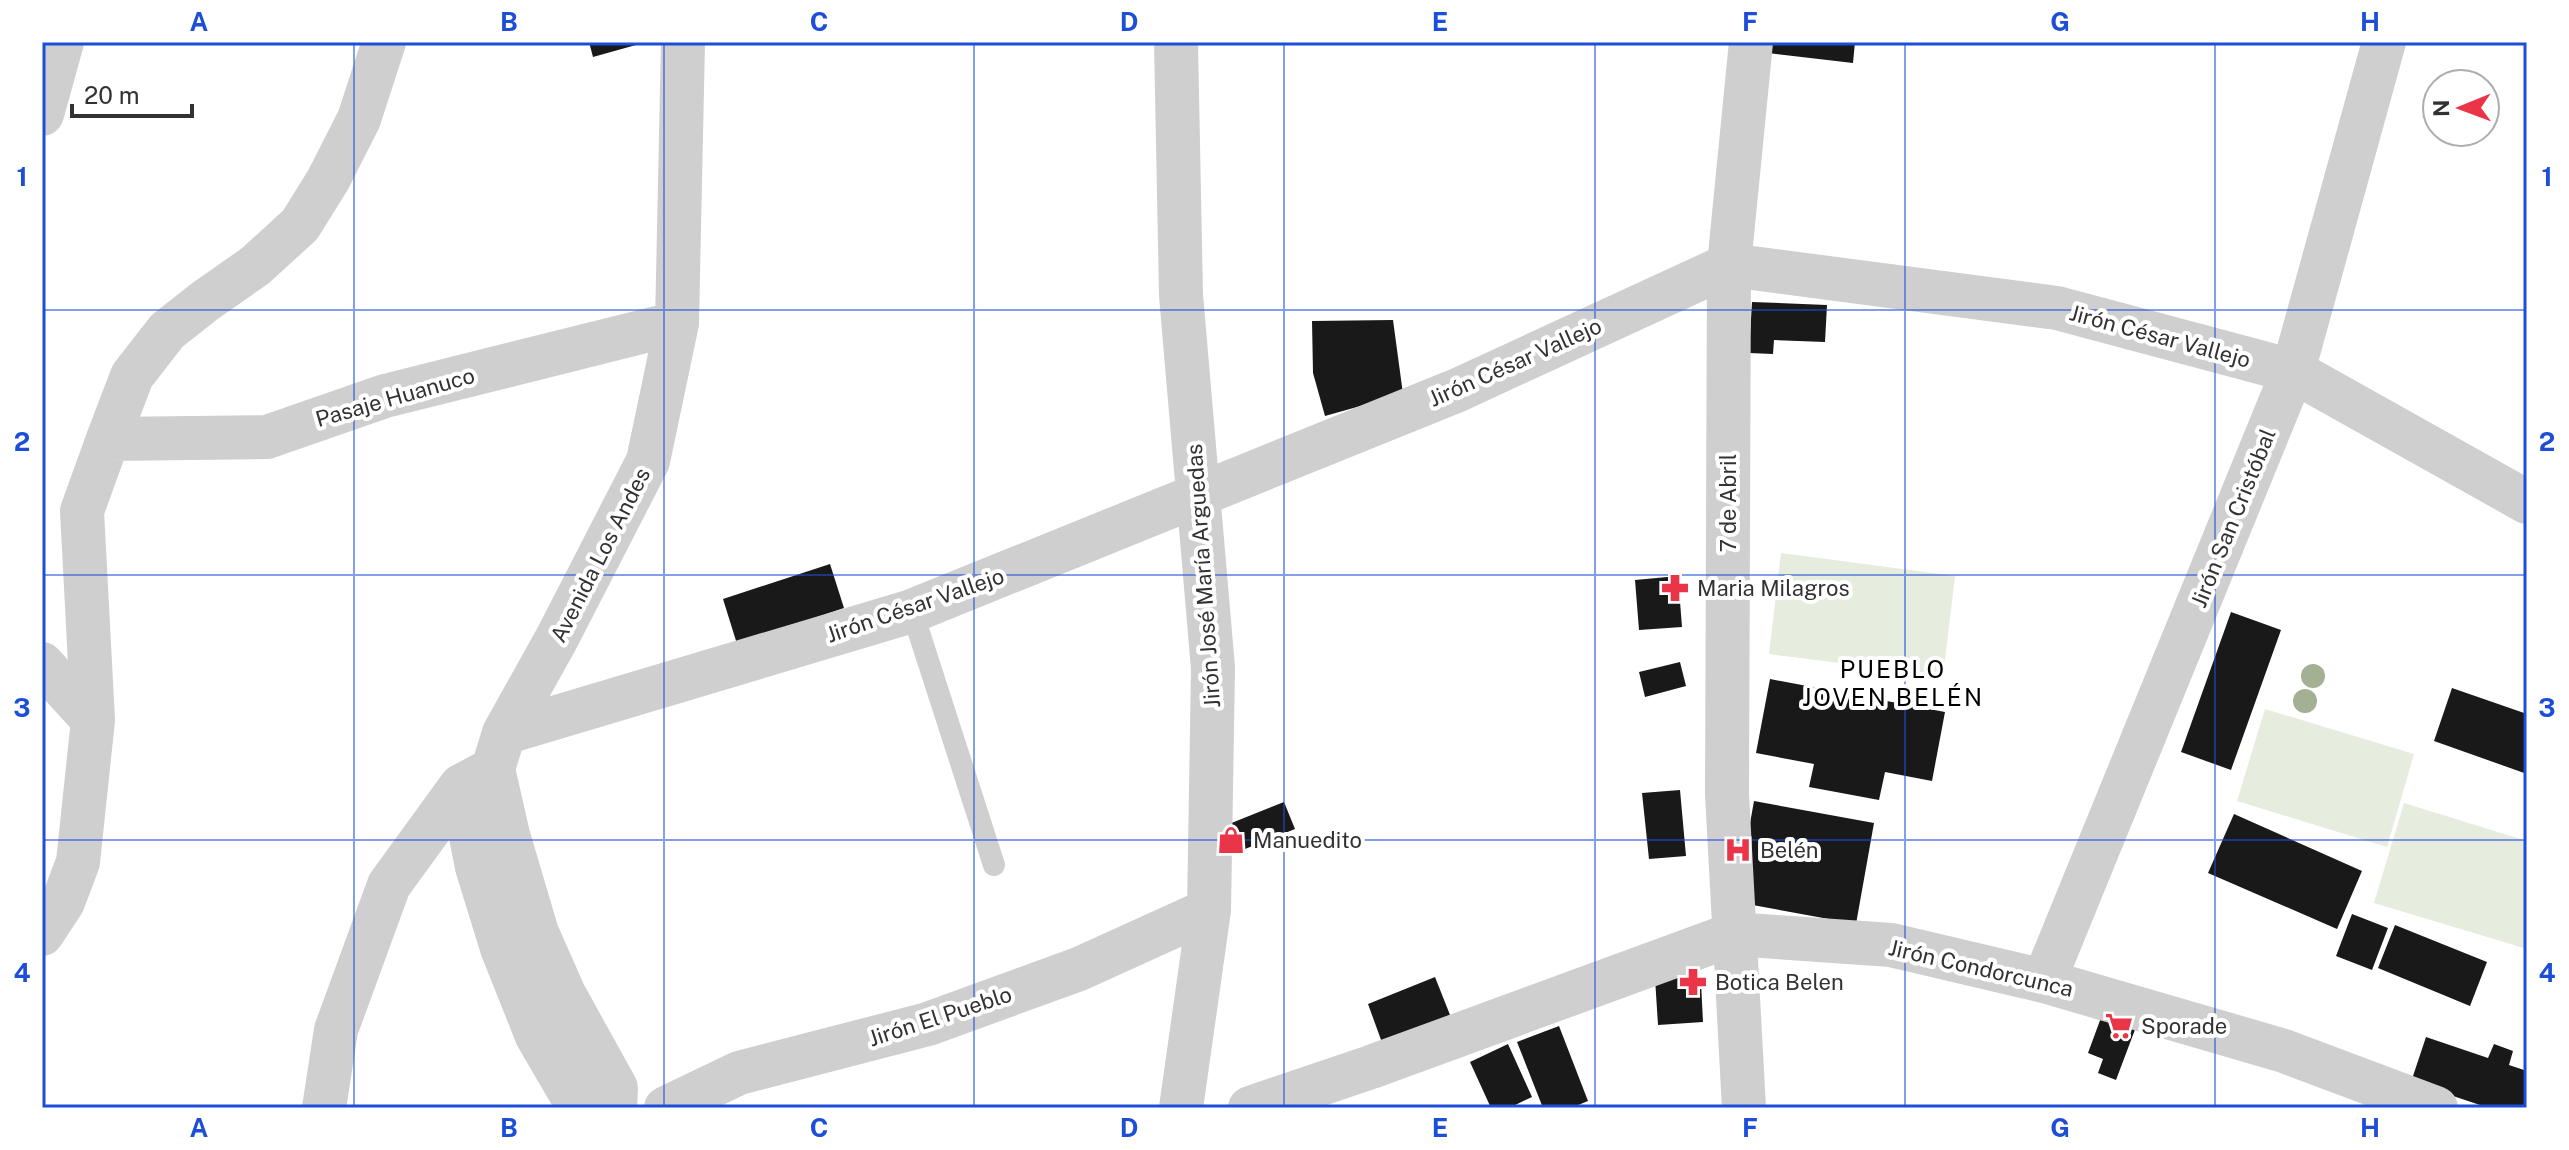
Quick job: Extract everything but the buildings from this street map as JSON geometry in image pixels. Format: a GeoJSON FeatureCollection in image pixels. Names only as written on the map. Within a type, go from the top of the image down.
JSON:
{"type":"FeatureCollection","features":[{"type":"Feature","properties":{"kind":"street"},"geometry":{"type":"LineString","coordinates":[[42,114],[62,42]]}},
{"type":"Feature","properties":{"kind":"street"},"geometry":{"type":"LineString","coordinates":[[42,934],[63,902],[78,862],[93,720],[82,511],[132,376],[167,331],[255,266],[300,225],[328,180],[359,119],[384,42]]}},
{"type":"Feature","properties":{"kind":"street","name":"Avenida Los Andes"},"geometry":{"type":"LineString","coordinates":[[324,1108],[336,1030],[389,885],[486,763],[557,638],[648,461],[677,323],[683,42]]}},
{"type":"Feature","properties":{"kind":"street","name":"Jirón José María Arguedas"},"geometry":{"type":"LineString","coordinates":[[1176,42],[1181,295],[1213,668],[1209,910],[1181,1108]]}},
{"type":"Feature","properties":{"kind":"street","name":"7 de Abril"},"geometry":{"type":"LineString","coordinates":[[1744,1108],[1727,794],[1729,265],[1751,42]]}},
{"type":"Feature","properties":{"kind":"street","name":"Jirón San Cristóbal"},"geometry":{"type":"LineString","coordinates":[[2044,981],[2293,371],[2384,42]]}},
{"type":"Feature","properties":{"kind":"street","name":"Jirón César Vallejo"},"geometry":{"type":"LineString","coordinates":[[486,763],[912,611],[1200,496],[1458,390],[1729,265],[2057,308],[2293,371],[2527,502]]}},
{"type":"Feature","properties":{"kind":"street","name":"Pasaje Huanuco"},"geometry":{"type":"LineString","coordinates":[[108,439],[267,437],[385,396],[677,323]]}},
{"type":"Feature","properties":{"kind":"street"},"geometry":{"type":"LineString","coordinates":[[42,664],[93,720]]}},
{"type":"Feature","properties":{"kind":"street"},"geometry":{"type":"LineString","coordinates":[[486,763],[477,867],[502,948],[537,1036],[579,1108]]}},
{"type":"Feature","properties":{"kind":"street"},"geometry":{"type":"LineString","coordinates":[[486,763],[537,933],[564,994],[616,1088],[615,1108]]}},
{"type":"Feature","properties":{"kind":"street","name":"Jirón El Pueblo"},"geometry":{"type":"LineString","coordinates":[[666,1108],[739,1073],[928,1024],[1079,969],[1209,910]]}},
{"type":"Feature","properties":{"kind":"street","name":"Jirón Condorcunca"},"geometry":{"type":"LineString","coordinates":[[1250,1108],[1734,934],[1891,945],[2044,981],[2284,1051],[2436,1108]]}},
{"type":"Feature","properties":{"kind":"lane"},"geometry":{"type":"LineString","coordinates":[[912,611],[994,865]]}},
{"type":"Feature","properties":{"kind":"shaded area"},"geometry":{"type":"Polygon","coordinates":[[[1781,553],[1955,576],[1943,676],[1769,654],[1781,553]]]}},
{"type":"Feature","properties":{"kind":"shaded area"},"geometry":{"type":"Polygon","coordinates":[[[2265,709],[2414,754],[2387,847],[2237,801],[2265,709]]]}},
{"type":"Feature","properties":{"kind":"shaded area"},"geometry":{"type":"Polygon","coordinates":[[[2404,803],[2527,841],[2527,949],[2374,903],[2404,803]]]}},
{"type":"Feature","properties":{"kind":"place","name":"Maria Milagros"},"geometry":{"type":"Point","coordinates":[1675,588]}},
{"type":"Feature","properties":{"kind":"place","name":"Manuedito"},"geometry":{"type":"Point","coordinates":[1231,840]}},
{"type":"Feature","properties":{"kind":"place","name":"Belén"},"geometry":{"type":"Point","coordinates":[1738,850]}},
{"type":"Feature","properties":{"kind":"place","name":"Botica Belen"},"geometry":{"type":"Point","coordinates":[1693,982]}},
{"type":"Feature","properties":{"kind":"place","name":"Sporade"},"geometry":{"type":"Point","coordinates":[2119,1026]}},
{"type":"Feature","properties":{"kind":"district","name":"PUEBLO JOVEN BELÉN"},"geometry":{"type":"Point","coordinates":[1893,683]}}]}
